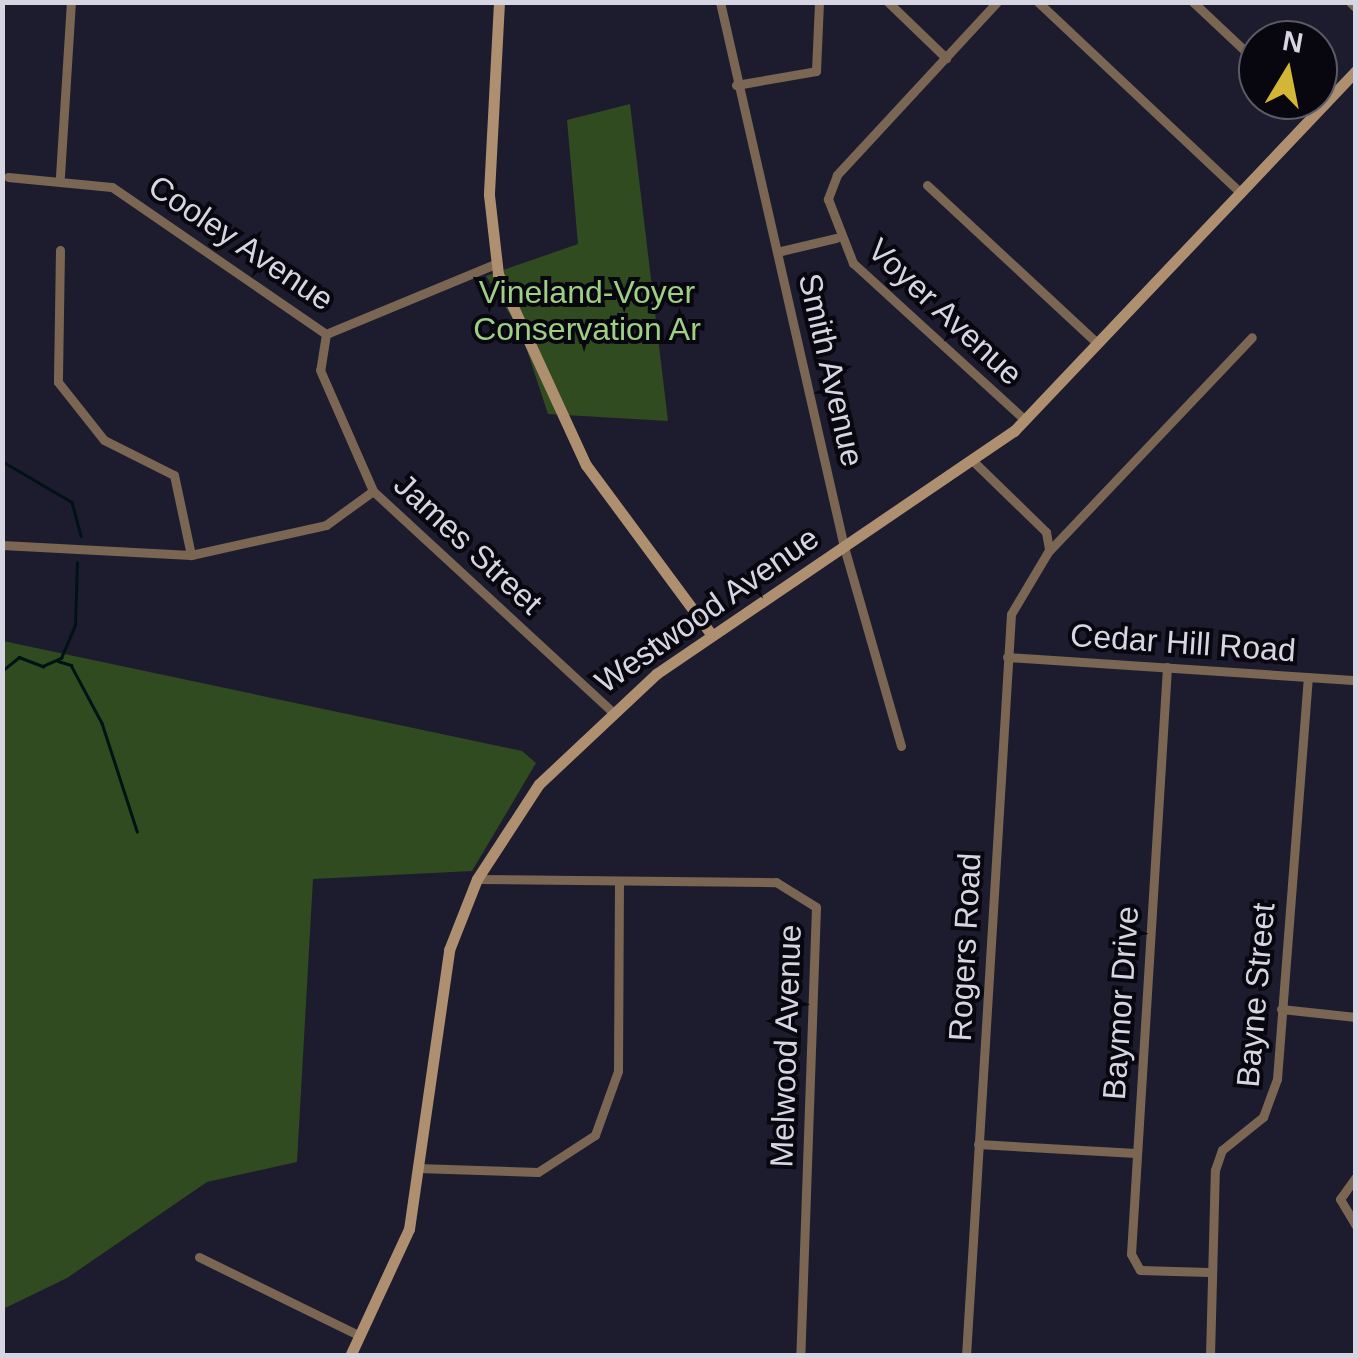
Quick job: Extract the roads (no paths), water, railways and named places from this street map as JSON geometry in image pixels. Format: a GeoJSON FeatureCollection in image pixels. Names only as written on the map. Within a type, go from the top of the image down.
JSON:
{"type":"FeatureCollection","features":[{"type":"Feature","properties":{"kind":"street"},"geometry":{"type":"LineString","coordinates":[[60,176],[71,2]]}},
{"type":"Feature","properties":{"kind":"street"},"geometry":{"type":"LineString","coordinates":[[499,2],[495,264],[586,466],[712,635]]}},
{"type":"Feature","properties":{"kind":"street","name":"Smith Avenue"},"geometry":{"type":"LineString","coordinates":[[720,2],[844,547],[901,746]]}},
{"type":"Feature","properties":{"kind":"street"},"geometry":{"type":"LineString","coordinates":[[736,85],[816,71],[819,2]]}},
{"type":"Feature","properties":{"kind":"street"},"geometry":{"type":"LineString","coordinates":[[888,2],[946,58]]}},
{"type":"Feature","properties":{"kind":"street"},"geometry":{"type":"LineString","coordinates":[[836,238],[833,180],[997,2]]}},
{"type":"Feature","properties":{"kind":"street"},"geometry":{"type":"LineString","coordinates":[[1038,2],[1240,193]]}},
{"type":"Feature","properties":{"kind":"street"},"geometry":{"type":"LineString","coordinates":[[1193,2],[1238,44]]}},
{"type":"Feature","properties":{"kind":"street"},"geometry":{"type":"LineString","coordinates":[[1350,2],[1356,8]]}},
{"type":"Feature","properties":{"kind":"street","name":"Westwood Avenue"},"geometry":{"type":"LineString","coordinates":[[350,1356],[405,1245],[442,976],[477,879],[539,784],[610,710],[712,635],[973,461],[1025,420],[1308,120]]}},
{"type":"Feature","properties":{"kind":"street","name":"Cooley Avenue"},"geometry":{"type":"LineString","coordinates":[[8,177],[60,176],[117,190],[326,334],[495,264]]}},
{"type":"Feature","properties":{"kind":"street"},"geometry":{"type":"LineString","coordinates":[[926,185],[1098,344]]}},
{"type":"Feature","properties":{"kind":"street","name":"Voyer Avenue"},"geometry":{"type":"LineString","coordinates":[[777,252],[836,238],[864,276],[1025,420]]}},
{"type":"Feature","properties":{"kind":"street"},"geometry":{"type":"LineString","coordinates":[[60,250],[56,322],[64,395],[104,440],[174,475],[190,554]]}},
{"type":"Feature","properties":{"kind":"street","name":"James Street"},"geometry":{"type":"LineString","coordinates":[[326,334],[320,370],[373,490],[610,710]]}},
{"type":"Feature","properties":{"kind":"street","name":"Rogers Road"},"geometry":{"type":"LineString","coordinates":[[966,1356],[1007,656],[1016,598],[1048,552],[1252,337]]}},
{"type":"Feature","properties":{"kind":"street"},"geometry":{"type":"LineString","coordinates":[[973,461],[1046,532],[1048,552]]}},
{"type":"Feature","properties":{"kind":"street"},"geometry":{"type":"LineString","coordinates":[[2,545],[190,554],[326,525],[373,490]]}},
{"type":"Feature","properties":{"kind":"street","name":"Cedar Hill Road"},"geometry":{"type":"LineString","coordinates":[[1007,656],[1356,680]]}},
{"type":"Feature","properties":{"kind":"street","name":"Baymor Drive"},"geometry":{"type":"LineString","coordinates":[[1166,667],[1136,1153],[1133,1266],[1208,1272]]}},
{"type":"Feature","properties":{"kind":"street","name":"Bayne Street"},"geometry":{"type":"LineString","coordinates":[[1210,1356],[1208,1272],[1215,1170],[1222,1150],[1273,1102],[1308,677]]}},
{"type":"Feature","properties":{"kind":"street","name":"Melwood Avenue"},"geometry":{"type":"LineString","coordinates":[[477,879],[776,882],[816,907],[800,1356]]}},
{"type":"Feature","properties":{"kind":"street"},"geometry":{"type":"LineString","coordinates":[[417,1168],[538,1172],[595,1135],[618,1071],[618,883]]}},
{"type":"Feature","properties":{"kind":"street"},"geometry":{"type":"LineString","coordinates":[[1281,1009],[1356,1017]]}},
{"type":"Feature","properties":{"kind":"street"},"geometry":{"type":"LineString","coordinates":[[978,1144],[1136,1153]]}},
{"type":"Feature","properties":{"kind":"street"},"geometry":{"type":"LineString","coordinates":[[1356,1177],[1340,1198],[1356,1226]]}},
{"type":"Feature","properties":{"kind":"street"},"geometry":{"type":"LineString","coordinates":[[199,1257],[360,1336]]}},
{"type":"Feature","properties":{"kind":"waterway"},"geometry":{"type":"LineString","coordinates":[[2,461],[72,502],[81,536]]}},
{"type":"Feature","properties":{"kind":"waterway"},"geometry":{"type":"LineString","coordinates":[[2,671],[19,657],[43,666],[61,658],[75,625],[77,563]]}},
{"type":"Feature","properties":{"kind":"waterway"},"geometry":{"type":"LineString","coordinates":[[58,661],[71,665],[102,723],[137,831]]}},
{"type":"Feature","properties":{"kind":"park label","name":"Vineland-Voyer Conservation Ar"},"geometry":{"type":"Point","coordinates":[587,312]}}]}
